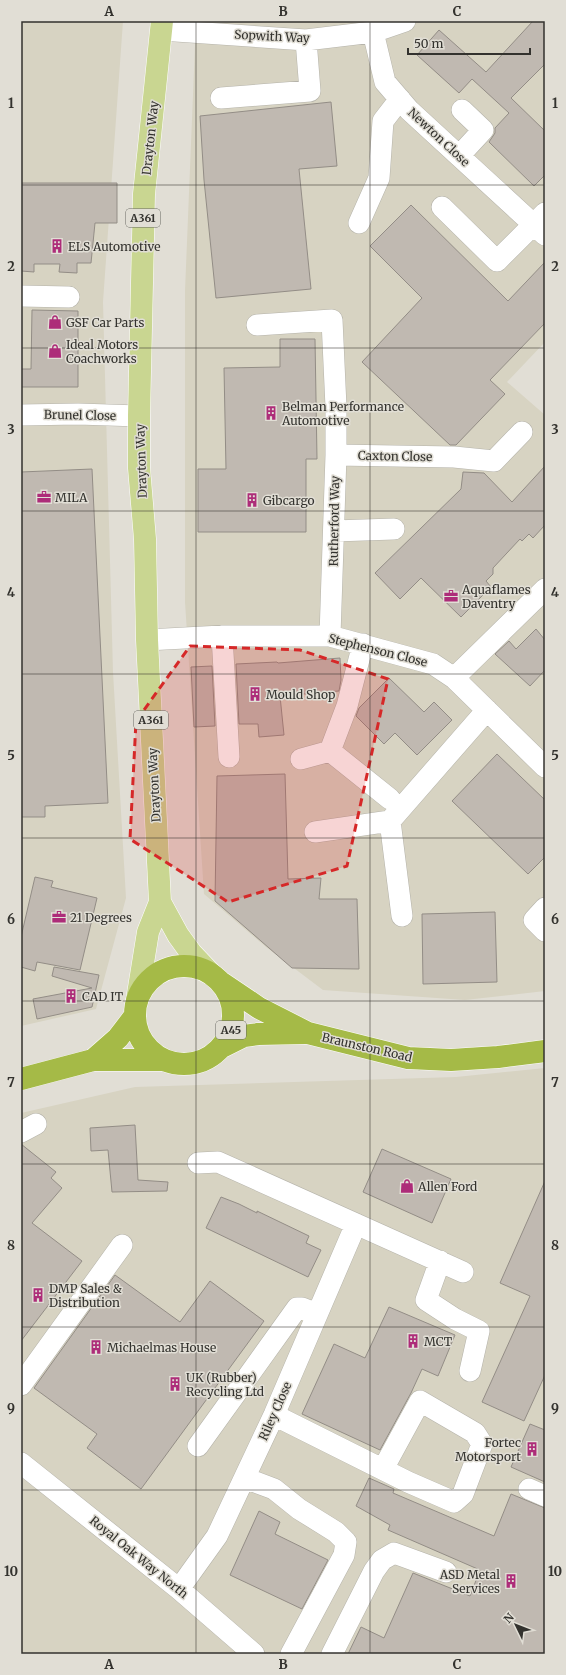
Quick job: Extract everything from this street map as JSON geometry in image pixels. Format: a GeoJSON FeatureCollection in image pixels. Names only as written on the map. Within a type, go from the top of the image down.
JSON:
{"type":"FeatureCollection","features":[{"type":"Feature","properties":{"kind":"highway","name":"A45"},"geometry":{"type":"LineString","coordinates":[[93,1060],[118,1038],[136,1009],[143,987],[154,976],[167,969],[182,966],[196,967],[216,978],[229,994],[233,1008],[233,1022],[230,1035],[222,1047],[210,1058],[195,1064],[179,1065],[163,1060],[152,1053],[143,1043],[137,1030],[136,1009]]}},
{"type":"Feature","properties":{"kind":"highway","name":"Braunston Road"},"geometry":{"type":"LineString","coordinates":[[216,978],[259,1008],[308,1033],[408,1058],[451,1060],[474,1059],[545,1051]]}},
{"type":"Feature","properties":{"kind":"highway","name":"Braunston Road"},"geometry":{"type":"LineString","coordinates":[[222,1047],[244,1036],[258,1034],[308,1033]]}},
{"type":"Feature","properties":{"kind":"highway","name":"A45"},"geometry":{"type":"LineString","coordinates":[[21,1079],[93,1060],[163,1060]]}},
{"type":"Feature","properties":{"kind":"main road","name":"Drayton Way"},"geometry":{"type":"LineString","coordinates":[[136,1009],[148,932],[160,902],[147,640],[145,538],[139,468],[139,416],[144,194],[161,25]]}},
{"type":"Feature","properties":{"kind":"main road","name":"Drayton Way"},"geometry":{"type":"LineString","coordinates":[[160,902],[178,935],[191,953],[216,978]]}},
{"type":"Feature","properties":{"kind":"street","name":"Sopwith Way"},"geometry":{"type":"LineString","coordinates":[[161,25],[269,29],[306,40],[373,32],[404,21]]}},
{"type":"Feature","properties":{"kind":"street","name":"Newton Close"},"geometry":{"type":"LineString","coordinates":[[373,32],[385,82],[409,110],[459,156],[541,225]]}},
{"type":"Feature","properties":{"kind":"street"},"geometry":{"type":"LineString","coordinates":[[221,98],[310,91],[306,40]]}},
{"type":"Feature","properties":{"kind":"street"},"geometry":{"type":"LineString","coordinates":[[359,223],[379,178],[382,121],[400,99]]}},
{"type":"Feature","properties":{"kind":"street"},"geometry":{"type":"LineString","coordinates":[[459,156],[483,130],[462,110]]}},
{"type":"Feature","properties":{"kind":"street"},"geometry":{"type":"LineString","coordinates":[[442,207],[497,260],[541,225]]}},
{"type":"Feature","properties":{"kind":"street"},"geometry":{"type":"LineString","coordinates":[[21,296],[69,297]]}},
{"type":"Feature","properties":{"kind":"street","name":"Rutherford Way"},"geometry":{"type":"LineString","coordinates":[[257,325],[332,320],[336,407],[336,455],[330,636]]}},
{"type":"Feature","properties":{"kind":"street","name":"Brunel Close"},"geometry":{"type":"LineString","coordinates":[[21,415],[139,416]]}},
{"type":"Feature","properties":{"kind":"street","name":"Caxton Close"},"geometry":{"type":"LineString","coordinates":[[336,455],[454,457],[494,461],[522,432]]}},
{"type":"Feature","properties":{"kind":"street"},"geometry":{"type":"LineString","coordinates":[[334,532],[394,529]]}},
{"type":"Feature","properties":{"kind":"street"},"geometry":{"type":"LineString","coordinates":[[454,678],[545,588]]}},
{"type":"Feature","properties":{"kind":"street"},"geometry":{"type":"LineString","coordinates":[[222,636],[229,757]]}},
{"type":"Feature","properties":{"kind":"street","name":"Stephenson Close"},"geometry":{"type":"LineString","coordinates":[[147,640],[222,636],[330,636],[433,664],[454,678],[545,767]]}},
{"type":"Feature","properties":{"kind":"street"},"geometry":{"type":"LineString","coordinates":[[330,751],[347,706],[363,644]]}},
{"type":"Feature","properties":{"kind":"street"},"geometry":{"type":"LineString","coordinates":[[315,832],[390,821],[487,710]]}},
{"type":"Feature","properties":{"kind":"street"},"geometry":{"type":"LineString","coordinates":[[300,760],[330,751]]}},
{"type":"Feature","properties":{"kind":"street"},"geometry":{"type":"LineString","coordinates":[[330,751],[390,800]]}},
{"type":"Feature","properties":{"kind":"street"},"geometry":{"type":"LineString","coordinates":[[390,821],[402,916]]}},
{"type":"Feature","properties":{"kind":"street"},"geometry":{"type":"LineString","coordinates":[[545,908],[534,920],[545,931]]}},
{"type":"Feature","properties":{"kind":"street"},"geometry":{"type":"LineString","coordinates":[[198,1162],[218,1162],[463,1272]]}},
{"type":"Feature","properties":{"kind":"street","name":"Riley Close"},"geometry":{"type":"LineString","coordinates":[[179,1589],[217,1536],[274,1415],[356,1224]]}},
{"type":"Feature","properties":{"kind":"street"},"geometry":{"type":"LineString","coordinates":[[21,1385],[122,1245]]}},
{"type":"Feature","properties":{"kind":"street"},"geometry":{"type":"LineString","coordinates":[[440,1261],[426,1300],[455,1319],[479,1331],[470,1371]]}},
{"type":"Feature","properties":{"kind":"street"},"geometry":{"type":"LineString","coordinates":[[198,1446],[297,1308],[302,1308],[317,1314]]}},
{"type":"Feature","properties":{"kind":"street"},"geometry":{"type":"LineString","coordinates":[[274,1415],[383,1469],[454,1502],[463,1494],[482,1444],[474,1433],[420,1400],[383,1469]]}},
{"type":"Feature","properties":{"kind":"street","name":"Royal Oak Way North"},"geometry":{"type":"LineString","coordinates":[[21,1463],[179,1589],[254,1654]]}},
{"type":"Feature","properties":{"kind":"street"},"geometry":{"type":"LineString","coordinates":[[245,1478],[274,1490],[299,1509],[336,1532],[346,1542],[344,1555],[291,1654]]}},
{"type":"Feature","properties":{"kind":"street"},"geometry":{"type":"LineString","coordinates":[[332,1654],[374,1571],[382,1560],[394,1553],[446,1572]]}},
{"type":"Feature","properties":{"kind":"highlighted area"},"geometry":{"type":"Polygon","coordinates":[[[190,646],[300,650],[388,679],[347,866],[228,902],[130,839],[136,721],[190,646]]]}},
{"type":"Feature","properties":{"kind":"shaded area"},"geometry":{"type":"Polygon","coordinates":[[[21,21],[123,21],[103,302],[113,672],[126,898],[96,1009],[21,1026],[21,21]]]}},
{"type":"Feature","properties":{"kind":"shaded area"},"geometry":{"type":"Polygon","coordinates":[[[196,21],[545,21],[545,342],[507,382],[545,415],[545,991],[465,1000],[323,990],[266,947],[204,894],[185,602],[185,291],[196,21]]]}},
{"type":"Feature","properties":{"kind":"shaded area"},"geometry":{"type":"Polygon","coordinates":[[[545,1068],[545,1654],[21,1654],[21,1113],[135,1087],[456,1077],[545,1068]]]}},
{"type":"Feature","properties":{"kind":"building"},"geometry":{"type":"Polygon","coordinates":[[[533,21],[545,21],[545,64],[511,98],[545,131],[545,175],[534,186],[489,142],[495,133],[495,128],[509,113],[472,79],[459,93],[417,55],[439,30],[486,72],[533,21]]]}},
{"type":"Feature","properties":{"kind":"building"},"geometry":{"type":"Polygon","coordinates":[[[331,102],[337,166],[299,169],[311,289],[216,298],[204,180],[200,116],[331,102]]]}},
{"type":"Feature","properties":{"kind":"building"},"geometry":{"type":"Polygon","coordinates":[[[21,183],[117,183],[117,223],[95,223],[91,263],[77,263],[77,273],[59,272],[60,264],[34,264],[34,272],[21,271],[21,183]]]}},
{"type":"Feature","properties":{"kind":"building"},"geometry":{"type":"Polygon","coordinates":[[[411,205],[508,301],[545,262],[545,323],[490,380],[505,394],[456,445],[450,445],[362,362],[422,298],[370,246],[411,205]]]}},
{"type":"Feature","properties":{"kind":"building","name":"Ideal Motors Coachworks"},"geometry":{"type":"Polygon","coordinates":[[[32,310],[78,311],[78,387],[21,387],[21,369],[31,369],[32,310]]]}},
{"type":"Feature","properties":{"kind":"building"},"geometry":{"type":"Polygon","coordinates":[[[280,339],[315,339],[317,459],[306,459],[306,532],[198,532],[198,469],[226,469],[224,368],[280,367],[280,339]]]}},
{"type":"Feature","properties":{"kind":"building"},"geometry":{"type":"Polygon","coordinates":[[[545,466],[545,525],[533,538],[529,534],[522,541],[520,539],[493,568],[493,574],[486,581],[491,587],[461,617],[421,578],[400,599],[375,573],[461,489],[463,472],[484,473],[512,502],[545,466]]]}},
{"type":"Feature","properties":{"kind":"building"},"geometry":{"type":"Polygon","coordinates":[[[92,469],[108,803],[45,806],[45,817],[21,817],[21,472],[92,469]]]}},
{"type":"Feature","properties":{"kind":"building"},"geometry":{"type":"Polygon","coordinates":[[[536,629],[545,640],[545,670],[530,686],[495,654],[509,641],[516,649],[536,629]]]}},
{"type":"Feature","properties":{"kind":"building"},"geometry":{"type":"Polygon","coordinates":[[[340,658],[341,680],[339,691],[280,696],[284,735],[259,737],[258,724],[239,724],[236,664],[278,663],[340,658]]]}},
{"type":"Feature","properties":{"kind":"building"},"geometry":{"type":"Polygon","coordinates":[[[212,666],[215,726],[194,727],[191,667],[212,666]]]}},
{"type":"Feature","properties":{"kind":"building"},"geometry":{"type":"Polygon","coordinates":[[[389,678],[424,712],[434,702],[452,720],[417,755],[395,733],[384,744],[356,716],[359,708],[389,678]]]}},
{"type":"Feature","properties":{"kind":"building"},"geometry":{"type":"Polygon","coordinates":[[[497,754],[545,800],[545,857],[528,874],[452,801],[497,754]]]}},
{"type":"Feature","properties":{"kind":"building"},"geometry":{"type":"Polygon","coordinates":[[[285,774],[288,879],[321,878],[319,899],[357,899],[359,969],[292,968],[215,901],[217,776],[285,774]]]}},
{"type":"Feature","properties":{"kind":"building","name":"21 Degrees"},"geometry":{"type":"Polygon","coordinates":[[[35,877],[53,881],[51,887],[97,898],[80,970],[37,962],[35,971],[21,967],[21,937],[35,877]]]}},
{"type":"Feature","properties":{"kind":"building"},"geometry":{"type":"Polygon","coordinates":[[[495,912],[497,982],[423,984],[422,914],[495,912]]]}},
{"type":"Feature","properties":{"kind":"building","name":"CAD IT"},"geometry":{"type":"Polygon","coordinates":[[[54,967],[99,975],[92,1007],[37,1019],[33,999],[92,988],[52,976],[54,967]]]}},
{"type":"Feature","properties":{"kind":"building"},"geometry":{"type":"Polygon","coordinates":[[[135,1125],[138,1180],[168,1182],[167,1191],[112,1192],[108,1150],[91,1151],[90,1128],[135,1125]]]}},
{"type":"Feature","properties":{"kind":"building","name":"DMP Sales & Distribution"},"geometry":{"type":"Polygon","coordinates":[[[21,1144],[56,1172],[51,1178],[62,1188],[32,1223],[82,1261],[21,1341],[21,1144]]]}},
{"type":"Feature","properties":{"kind":"building","name":"Allen Ford"},"geometry":{"type":"Polygon","coordinates":[[[382,1149],[451,1179],[432,1223],[363,1192],[382,1149]]]}},
{"type":"Feature","properties":{"kind":"building"},"geometry":{"type":"Polygon","coordinates":[[[545,1181],[545,1375],[524,1421],[482,1402],[530,1296],[500,1283],[545,1181]]]}},
{"type":"Feature","properties":{"kind":"building"},"geometry":{"type":"Polygon","coordinates":[[[221,1197],[257,1213],[257,1211],[309,1236],[306,1243],[321,1250],[308,1277],[206,1228],[221,1197]]]}},
{"type":"Feature","properties":{"kind":"building"},"geometry":{"type":"Polygon","coordinates":[[[115,1275],[180,1322],[210,1281],[264,1321],[141,1489],[87,1448],[97,1434],[34,1388],[115,1275]]]}},
{"type":"Feature","properties":{"kind":"building"},"geometry":{"type":"Polygon","coordinates":[[[389,1307],[455,1335],[438,1376],[422,1369],[411,1393],[380,1450],[302,1414],[334,1344],[365,1358],[389,1307]]]}},
{"type":"Feature","properties":{"kind":"building","name":"Fortec Motorsport"},"geometry":{"type":"Polygon","coordinates":[[[530,1424],[545,1430],[545,1482],[511,1467],[530,1424]]]}},
{"type":"Feature","properties":{"kind":"building"},"geometry":{"type":"Polygon","coordinates":[[[369,1478],[394,1489],[393,1493],[494,1536],[511,1494],[545,1508],[545,1654],[348,1654],[361,1627],[384,1638],[413,1573],[470,1596],[480,1570],[388,1530],[390,1525],[356,1506],[369,1478]]]}},
{"type":"Feature","properties":{"kind":"building"},"geometry":{"type":"Polygon","coordinates":[[[259,1511],[280,1522],[275,1534],[328,1560],[302,1609],[230,1575],[259,1511]]]}},
{"type":"Feature","properties":{"kind":"place","name":"ELS Automotive"},"geometry":{"type":"Point","coordinates":[57,246]}},
{"type":"Feature","properties":{"kind":"place","name":"GSF Car Parts"},"geometry":{"type":"Point","coordinates":[55,322]}},
{"type":"Feature","properties":{"kind":"place","name":"Ideal Motors Coachworks"},"geometry":{"type":"Point","coordinates":[55,351]}},
{"type":"Feature","properties":{"kind":"place","name":"Belman Performance Automotive"},"geometry":{"type":"Point","coordinates":[271,413]}},
{"type":"Feature","properties":{"kind":"place","name":"MILA"},"geometry":{"type":"Point","coordinates":[44,497]}},
{"type":"Feature","properties":{"kind":"place","name":"Gibcargo"},"geometry":{"type":"Point","coordinates":[252,500]}},
{"type":"Feature","properties":{"kind":"place","name":"Aquaflames Daventry"},"geometry":{"type":"Point","coordinates":[451,596]}},
{"type":"Feature","properties":{"kind":"place","name":"Mould Shop"},"geometry":{"type":"Point","coordinates":[255,694]}},
{"type":"Feature","properties":{"kind":"place","name":"21 Degrees"},"geometry":{"type":"Point","coordinates":[59,917]}},
{"type":"Feature","properties":{"kind":"place","name":"CAD IT"},"geometry":{"type":"Point","coordinates":[71,996]}},
{"type":"Feature","properties":{"kind":"place","name":"Allen Ford"},"geometry":{"type":"Point","coordinates":[407,1186]}},
{"type":"Feature","properties":{"kind":"place","name":"DMP Sales & Distribution"},"geometry":{"type":"Point","coordinates":[38,1295]}},
{"type":"Feature","properties":{"kind":"place","name":"MCT"},"geometry":{"type":"Point","coordinates":[413,1341]}},
{"type":"Feature","properties":{"kind":"place","name":"Michaelmas House"},"geometry":{"type":"Point","coordinates":[96,1347]}},
{"type":"Feature","properties":{"kind":"place","name":"UK (Rubber) Recycling Ltd"},"geometry":{"type":"Point","coordinates":[175,1384]}},
{"type":"Feature","properties":{"kind":"place","name":"Fortec Motorsport"},"geometry":{"type":"Point","coordinates":[532,1449]}},
{"type":"Feature","properties":{"kind":"place","name":"ASD Metal Services"},"geometry":{"type":"Point","coordinates":[511,1581]}}]}
